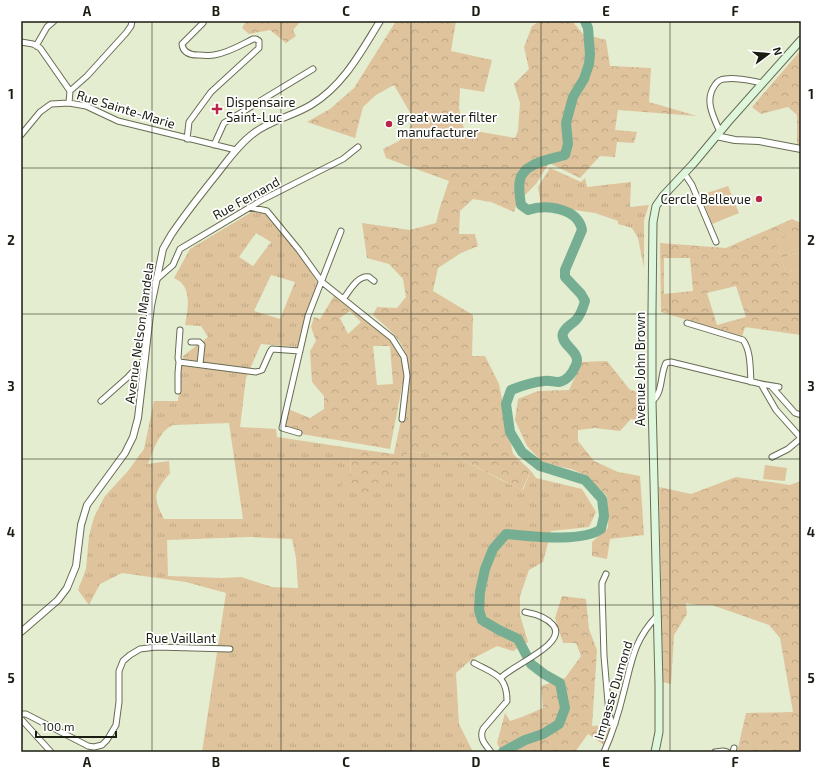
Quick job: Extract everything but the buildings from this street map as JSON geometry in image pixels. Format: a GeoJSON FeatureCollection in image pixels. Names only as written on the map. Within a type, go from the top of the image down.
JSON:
{"type":"FeatureCollection","features":[{"type":"Feature","properties":{"kind":"main road","name":"Avenue John Brown"},"geometry":{"type":"LineString","coordinates":[[655,752],[659,732],[652,401],[653,222],[656,206],[663,196],[801,40]]}},
{"type":"Feature","properties":{"kind":"street"},"geometry":{"type":"LineString","coordinates":[[36,46],[47,27],[54,21]]}},
{"type":"Feature","properties":{"kind":"street"},"geometry":{"type":"LineString","coordinates":[[70,91],[87,76],[126,34],[132,21]]}},
{"type":"Feature","properties":{"kind":"street","name":"Avenue Nelson Mandela"},"geometry":{"type":"LineString","coordinates":[[21,632],[58,600],[67,588],[76,566],[81,525],[87,505],[125,453],[133,437],[138,418],[150,313],[156,280],[163,249],[171,235],[236,150],[252,134],[263,126],[299,112],[325,97],[340,81],[380,21]]}},
{"type":"Feature","properties":{"kind":"street"},"geometry":{"type":"LineString","coordinates":[[187,139],[189,122],[211,92],[259,48],[260,45],[259,41],[253,39],[214,55],[187,54],[182,44],[203,23]]}},
{"type":"Feature","properties":{"kind":"street"},"geometry":{"type":"LineString","coordinates":[[21,42],[40,48],[70,91],[69,103]]}},
{"type":"Feature","properties":{"kind":"street"},"geometry":{"type":"LineString","coordinates":[[214,145],[224,123],[313,69]]}},
{"type":"Feature","properties":{"kind":"street"},"geometry":{"type":"LineString","coordinates":[[762,83],[724,79],[716,82],[711,91],[709,100],[718,134],[735,140],[759,141],[801,150]]}},
{"type":"Feature","properties":{"kind":"street","name":"Rue Sainte-Marie"},"geometry":{"type":"LineString","coordinates":[[22,132],[40,112],[51,104],[69,103],[86,106],[118,121],[236,150]]}},
{"type":"Feature","properties":{"kind":"street","name":"Rue Fernand"},"geometry":{"type":"LineString","coordinates":[[156,280],[173,265],[180,249],[249,207],[343,159],[358,147]]}},
{"type":"Feature","properties":{"kind":"street"},"geometry":{"type":"LineString","coordinates":[[684,173],[692,185],[716,242]]}},
{"type":"Feature","properties":{"kind":"street"},"geometry":{"type":"LineString","coordinates":[[249,207],[268,211],[322,282],[344,298],[392,338],[404,357],[407,376],[402,419]]}},
{"type":"Feature","properties":{"kind":"street"},"geometry":{"type":"LineString","coordinates":[[299,433],[282,428],[308,316],[341,231]]}},
{"type":"Feature","properties":{"kind":"street"},"geometry":{"type":"LineString","coordinates":[[344,298],[361,278],[369,277],[374,281]]}},
{"type":"Feature","properties":{"kind":"street"},"geometry":{"type":"LineString","coordinates":[[686,323],[743,340],[748,351],[750,382]]}},
{"type":"Feature","properties":{"kind":"street"},"geometry":{"type":"LineString","coordinates":[[178,391],[180,330]]}},
{"type":"Feature","properties":{"kind":"street"},"geometry":{"type":"LineString","coordinates":[[191,342],[200,342],[202,345],[200,364]]}},
{"type":"Feature","properties":{"kind":"street"},"geometry":{"type":"LineString","coordinates":[[179,362],[256,372],[262,370],[272,349],[300,351]]}},
{"type":"Feature","properties":{"kind":"street"},"geometry":{"type":"LineString","coordinates":[[101,401],[128,377],[145,359]]}},
{"type":"Feature","properties":{"kind":"street"},"geometry":{"type":"LineString","coordinates":[[652,401],[656,399],[659,390],[663,367],[666,363],[671,362],[750,382],[779,387]]}},
{"type":"Feature","properties":{"kind":"street"},"geometry":{"type":"LineString","coordinates":[[761,384],[776,410],[801,438],[788,450],[772,457]]}},
{"type":"Feature","properties":{"kind":"street"},"geometry":{"type":"LineString","coordinates":[[771,386],[795,413],[801,415]]}},
{"type":"Feature","properties":{"kind":"street"},"geometry":{"type":"LineString","coordinates":[[606,574],[602,583],[604,656],[609,714],[611,721],[615,724]]}},
{"type":"Feature","properties":{"kind":"street"},"geometry":{"type":"LineString","coordinates":[[501,678],[504,674],[547,647],[556,636],[557,632],[551,623],[542,616],[525,612]]}},
{"type":"Feature","properties":{"kind":"street","name":"Impasse Dumond"},"geometry":{"type":"LineString","coordinates":[[604,752],[615,724],[629,666],[637,645],[646,627],[657,616]]}},
{"type":"Feature","properties":{"kind":"street","name":"Rue Vaillant"},"geometry":{"type":"LineString","coordinates":[[21,714],[26,714],[88,746],[94,747],[102,745],[107,740],[116,725],[119,702],[119,672],[123,661],[130,655],[140,649],[156,647],[230,649]]}},
{"type":"Feature","properties":{"kind":"street"},"geometry":{"type":"LineString","coordinates":[[474,663],[501,678],[506,688],[507,701],[483,729],[481,734],[482,739],[491,752]]}},
{"type":"Feature","properties":{"kind":"street"},"geometry":{"type":"LineString","coordinates":[[21,719],[51,752]]}},
{"type":"Feature","properties":{"kind":"street"},"geometry":{"type":"LineString","coordinates":[[715,752],[727,752]]}},
{"type":"Feature","properties":{"kind":"green space"},"geometry":{"type":"Polygon","coordinates":[[[246,21],[301,21],[293,30],[296,36],[286,43],[270,30],[249,34],[242,28],[246,21]]]}},
{"type":"Feature","properties":{"kind":"green space"},"geometry":{"type":"Polygon","coordinates":[[[396,21],[456,21],[451,51],[492,60],[484,92],[460,88],[459,108],[464,129],[515,138],[518,131],[520,103],[514,84],[529,69],[524,47],[532,26],[540,21],[572,21],[583,34],[606,40],[610,66],[651,68],[649,102],[697,116],[618,110],[615,130],[637,132],[634,143],[617,142],[615,157],[600,156],[580,178],[549,163],[536,184],[517,203],[514,212],[491,202],[473,199],[460,211],[459,234],[475,234],[478,246],[461,253],[438,268],[433,291],[473,315],[472,356],[485,356],[499,384],[513,454],[531,471],[522,490],[459,458],[409,451],[372,496],[340,486],[351,480],[350,448],[394,454],[407,387],[408,373],[405,352],[399,341],[373,315],[377,307],[397,308],[406,297],[403,279],[389,264],[367,258],[362,223],[410,230],[436,223],[449,181],[386,158],[383,149],[399,141],[415,121],[394,85],[376,95],[363,107],[355,138],[307,122],[330,109],[354,88],[396,21]]]}},
{"type":"Feature","properties":{"kind":"green space"},"geometry":{"type":"Polygon","coordinates":[[[801,50],[801,148],[797,147],[797,115],[788,107],[761,114],[752,107],[801,50]]]}},
{"type":"Feature","properties":{"kind":"green space"},"geometry":{"type":"Polygon","coordinates":[[[550,168],[581,182],[585,178],[587,187],[631,182],[630,207],[649,205],[644,220],[644,268],[638,238],[632,228],[618,224],[618,221],[595,213],[541,205],[538,187],[550,168]]]}},
{"type":"Feature","properties":{"kind":"green space"},"geometry":{"type":"Polygon","coordinates":[[[728,186],[739,213],[712,224],[701,195],[728,186]]]}},
{"type":"Feature","properties":{"kind":"green space"},"geometry":{"type":"Polygon","coordinates":[[[255,210],[269,212],[283,224],[292,243],[317,282],[298,347],[261,344],[246,378],[240,427],[276,429],[277,437],[350,448],[351,480],[341,486],[409,451],[459,458],[523,490],[531,471],[536,478],[582,489],[596,512],[589,527],[551,531],[543,562],[529,570],[520,596],[520,615],[528,642],[513,651],[497,646],[472,659],[456,673],[459,724],[473,752],[202,752],[226,593],[186,582],[122,573],[100,584],[89,605],[78,590],[86,569],[89,536],[94,517],[105,496],[128,471],[144,449],[154,401],[178,401],[183,356],[208,337],[201,326],[185,325],[188,305],[187,292],[184,286],[174,278],[190,249],[255,210]],[[256,233],[239,257],[253,266],[271,242],[256,233]],[[271,275],[254,311],[280,319],[295,282],[271,275]],[[229,423],[173,425],[160,437],[148,464],[169,461],[170,473],[156,494],[156,499],[164,519],[243,519],[229,423]],[[249,537],[167,540],[168,576],[222,578],[241,577],[272,587],[298,588],[296,558],[292,539],[249,537]]]}},
{"type":"Feature","properties":{"kind":"green space"},"geometry":{"type":"Polygon","coordinates":[[[792,219],[801,223],[801,233],[776,240],[779,254],[801,248],[801,252],[781,258],[786,273],[801,269],[801,335],[745,327],[742,337],[661,312],[660,243],[726,248],[792,219]],[[664,258],[664,294],[693,291],[690,258],[664,258]],[[736,286],[707,293],[717,325],[746,317],[736,286]]]}},
{"type":"Feature","properties":{"kind":"green space"},"geometry":{"type":"Polygon","coordinates":[[[801,233],[801,248],[779,254],[775,240],[801,233]]]}},
{"type":"Feature","properties":{"kind":"green space"},"geometry":{"type":"Polygon","coordinates":[[[801,252],[801,269],[786,273],[781,258],[801,252]]]}},
{"type":"Feature","properties":{"kind":"green space"},"geometry":{"type":"Polygon","coordinates":[[[334,296],[389,339],[401,356],[404,376],[390,449],[284,431],[288,409],[310,418],[324,409],[324,396],[312,382],[310,351],[316,341],[311,327],[314,317],[320,319],[334,296]],[[350,311],[340,318],[348,334],[361,322],[350,311]],[[373,346],[377,385],[393,384],[390,346],[373,346]]]}},
{"type":"Feature","properties":{"kind":"green space"},"geometry":{"type":"Polygon","coordinates":[[[607,361],[630,390],[643,393],[642,422],[631,419],[620,431],[595,428],[578,430],[578,441],[594,461],[618,472],[640,476],[644,535],[610,539],[607,559],[592,556],[592,542],[608,528],[607,496],[585,475],[571,469],[543,463],[527,446],[515,420],[518,399],[538,391],[569,390],[582,362],[607,361]]]}},
{"type":"Feature","properties":{"kind":"green space"},"geometry":{"type":"Polygon","coordinates":[[[765,465],[787,468],[785,481],[763,479],[765,465]]]}},
{"type":"Feature","properties":{"kind":"green space"},"geometry":{"type":"Polygon","coordinates":[[[736,477],[790,485],[801,481],[801,752],[737,752],[746,713],[793,712],[780,638],[769,625],[712,605],[686,603],[687,614],[674,635],[671,684],[663,682],[659,487],[691,494],[736,477]]]}},
{"type":"Feature","properties":{"kind":"green space"},"geometry":{"type":"Polygon","coordinates":[[[562,596],[586,599],[589,629],[597,650],[592,726],[607,725],[611,728],[604,745],[588,734],[575,752],[501,752],[497,743],[505,713],[510,721],[543,708],[541,686],[565,678],[581,656],[576,643],[563,643],[555,618],[562,596]]]}},
{"type":"Feature","properties":{"kind":"waterway"},"geometry":{"type":"LineString","coordinates":[[503,752],[525,740],[543,734],[559,724],[565,708],[560,683],[544,674],[531,664],[518,639],[482,620],[479,610],[480,592],[485,569],[493,549],[506,534],[555,538],[581,536],[592,533],[601,529],[604,516],[602,499],[585,480],[540,466],[522,452],[510,432],[506,404],[511,390],[527,384],[548,381],[559,382],[565,380],[576,365],[576,356],[564,341],[563,333],[579,316],[585,301],[581,294],[565,277],[565,270],[582,230],[579,223],[568,212],[552,208],[535,208],[528,210],[521,205],[519,186],[522,174],[526,169],[545,160],[565,155],[568,144],[566,123],[573,97],[584,79],[589,64],[590,54],[588,28],[585,21]]}},
{"type":"Feature","properties":{"kind":"place","name":"Dispensaire Saint-Luc"},"geometry":{"type":"Point","coordinates":[217,109]}},
{"type":"Feature","properties":{"kind":"place","name":"great water filter manufacturer"},"geometry":{"type":"Point","coordinates":[389,124]}},
{"type":"Feature","properties":{"kind":"place","name":"Cercle Bellevue"},"geometry":{"type":"Point","coordinates":[759,199]}}]}
